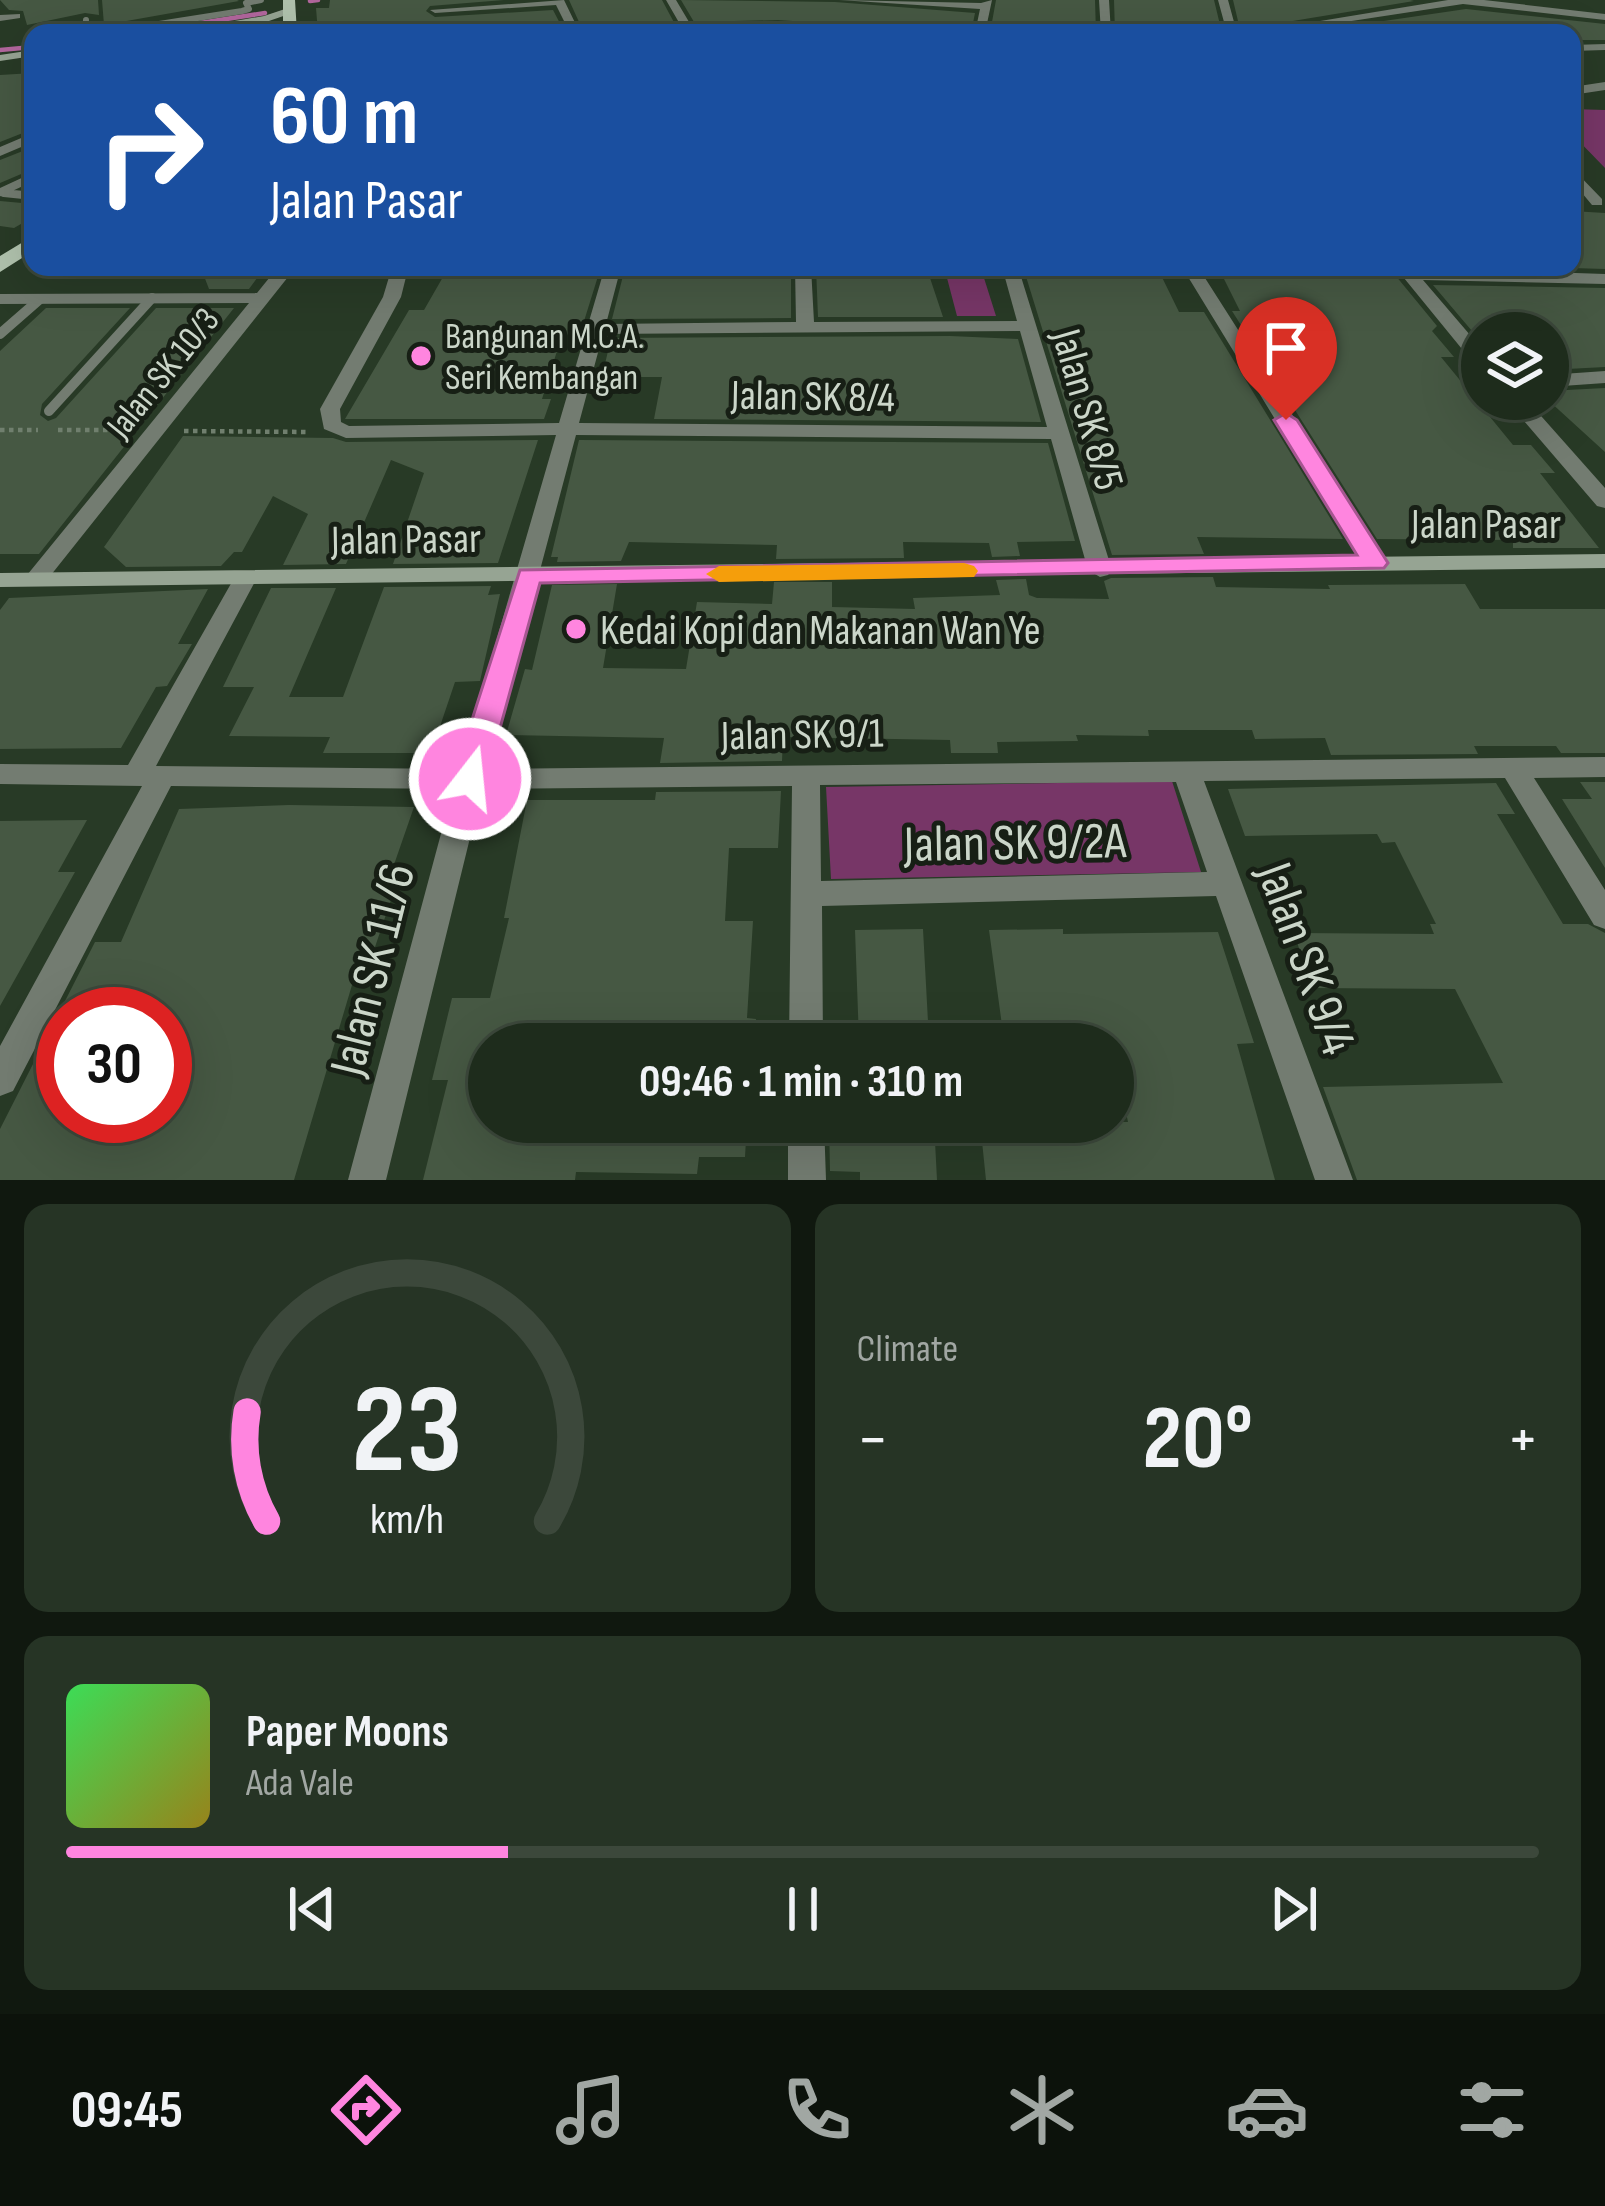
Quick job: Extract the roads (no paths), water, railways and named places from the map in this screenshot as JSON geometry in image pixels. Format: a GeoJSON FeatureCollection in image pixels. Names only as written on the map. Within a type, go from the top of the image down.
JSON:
{"type":"FeatureCollection","features":[{"type":"Feature","properties":{"kind":"street"},"geometry":{"type":"LineString","coordinates":[[844,0],[987,3]]}},
{"type":"Feature","properties":{"kind":"street"},"geometry":{"type":"LineString","coordinates":[[1308,24],[1459,0],[1605,17]]}},
{"type":"Feature","properties":{"kind":"street"},"geometry":{"type":"LineString","coordinates":[[433,5],[559,1]]}},
{"type":"Feature","properties":{"kind":"street"},"geometry":{"type":"LineString","coordinates":[[230,24],[290,5]]}},
{"type":"Feature","properties":{"kind":"street"},"geometry":{"type":"LineString","coordinates":[[0,18],[16,16]]}},
{"type":"Feature","properties":{"kind":"street"},"geometry":{"type":"LineString","coordinates":[[243,22],[255,24]]}},
{"type":"Feature","properties":{"kind":"street"},"geometry":{"type":"LineString","coordinates":[[264,298],[281,276]]}},
{"type":"Feature","properties":{"kind":"street","name":"Jalan SK 8/4"},"geometry":{"type":"LineString","coordinates":[[398,276],[386,308],[330,409],[331,425],[346,432],[1059,433]]}},
{"type":"Feature","properties":{"kind":"street","name":"Jalan SK 11/6"},"geometry":{"type":"LineString","coordinates":[[367,1180],[470,779],[611,276]]}},
{"type":"Feature","properties":{"kind":"street"},"geometry":{"type":"LineString","coordinates":[[802,276],[805,328]]}},
{"type":"Feature","properties":{"kind":"street","name":"Jalan SK 8/5"},"geometry":{"type":"LineString","coordinates":[[1013,276],[1100,570]]}},
{"type":"Feature","properties":{"kind":"street"},"geometry":{"type":"LineString","coordinates":[[1196,276],[1375,563]]}},
{"type":"Feature","properties":{"kind":"street"},"geometry":{"type":"LineString","coordinates":[[1410,276],[1461,336]]}},
{"type":"Feature","properties":{"kind":"street"},"geometry":{"type":"LineString","coordinates":[[1530,276],[1605,279]]}},
{"type":"Feature","properties":{"kind":"street","name":"Jalan SK 10/3"},"geometry":{"type":"LineString","coordinates":[[0,299],[264,298]]}},
{"type":"Feature","properties":{"kind":"street","name":"Jalan SK 10/3"},"geometry":{"type":"LineString","coordinates":[[34,580],[264,298]]}},
{"type":"Feature","properties":{"kind":"street"},"geometry":{"type":"LineString","coordinates":[[596,329],[1028,326]]}},
{"type":"Feature","properties":{"kind":"street"},"geometry":{"type":"LineString","coordinates":[[1569,380],[1605,377]]}},
{"type":"Feature","properties":{"kind":"street"},"geometry":{"type":"LineString","coordinates":[[1534,420],[1605,501]]}},
{"type":"Feature","properties":{"kind":"street","name":"Jalan Pasar"},"geometry":{"type":"LineString","coordinates":[[0,580],[1605,561]]}},
{"type":"Feature","properties":{"kind":"street"},"geometry":{"type":"LineString","coordinates":[[0,1080],[245,578]]}},
{"type":"Feature","properties":{"kind":"street","name":"Jalan SK 9/1"},"geometry":{"type":"LineString","coordinates":[[0,774],[470,779],[1605,767]]}},
{"type":"Feature","properties":{"kind":"street"},"geometry":{"type":"LineString","coordinates":[[1513,768],[1605,916]]}},
{"type":"Feature","properties":{"kind":"street","name":"Jalan SK 9/4"},"geometry":{"type":"LineString","coordinates":[[1186,771],[1334,1180]]}},
{"type":"Feature","properties":{"kind":"street"},"geometry":{"type":"LineString","coordinates":[[806,775],[806,1023]]}},
{"type":"Feature","properties":{"kind":"street","name":"Jalan SK 9/2A"},"geometry":{"type":"LineString","coordinates":[[806,894],[1227,884]]}},
{"type":"Feature","properties":{"kind":"street"},"geometry":{"type":"LineString","coordinates":[[806,1143],[806,1180]]}},
{"type":"Feature","properties":{"kind":"lane"},"geometry":{"type":"LineString","coordinates":[[159,24],[242,11],[249,9],[245,3],[261,0]]}},
{"type":"Feature","properties":{"kind":"lane"},"geometry":{"type":"LineString","coordinates":[[86,20],[86,24]]}},
{"type":"Feature","properties":{"kind":"lane"},"geometry":{"type":"LineString","coordinates":[[24,181],[1,192],[24,195]]}},
{"type":"Feature","properties":{"kind":"lane"},"geometry":{"type":"LineString","coordinates":[[49,411],[152,298]]}},
{"type":"Feature","properties":{"kind":"lane"},"geometry":{"type":"LineString","coordinates":[[0,334],[40,299]]}},
{"type":"Feature","properties":{"kind":"lane"},"geometry":{"type":"LineString","coordinates":[[0,315],[23,312]]}},
{"type":"Feature","properties":{"kind":"waterway"},"geometry":{"type":"LineString","coordinates":[[310,1],[318,0]]}},
{"type":"Feature","properties":{"kind":"waterway"},"geometry":{"type":"LineString","coordinates":[[194,24],[265,13]]}},
{"type":"Feature","properties":{"kind":"waterway"},"geometry":{"type":"LineString","coordinates":[[0,50],[24,48]]}},
{"type":"Feature","properties":{"kind":"place","name":"Bangunan M.C.A. Seri Kembangan"},"geometry":{"type":"Point","coordinates":[421,356]}},
{"type":"Feature","properties":{"kind":"place","name":"Kedai Kopi dan Makanan Wan Ye"},"geometry":{"type":"Point","coordinates":[576,629]}}]}
